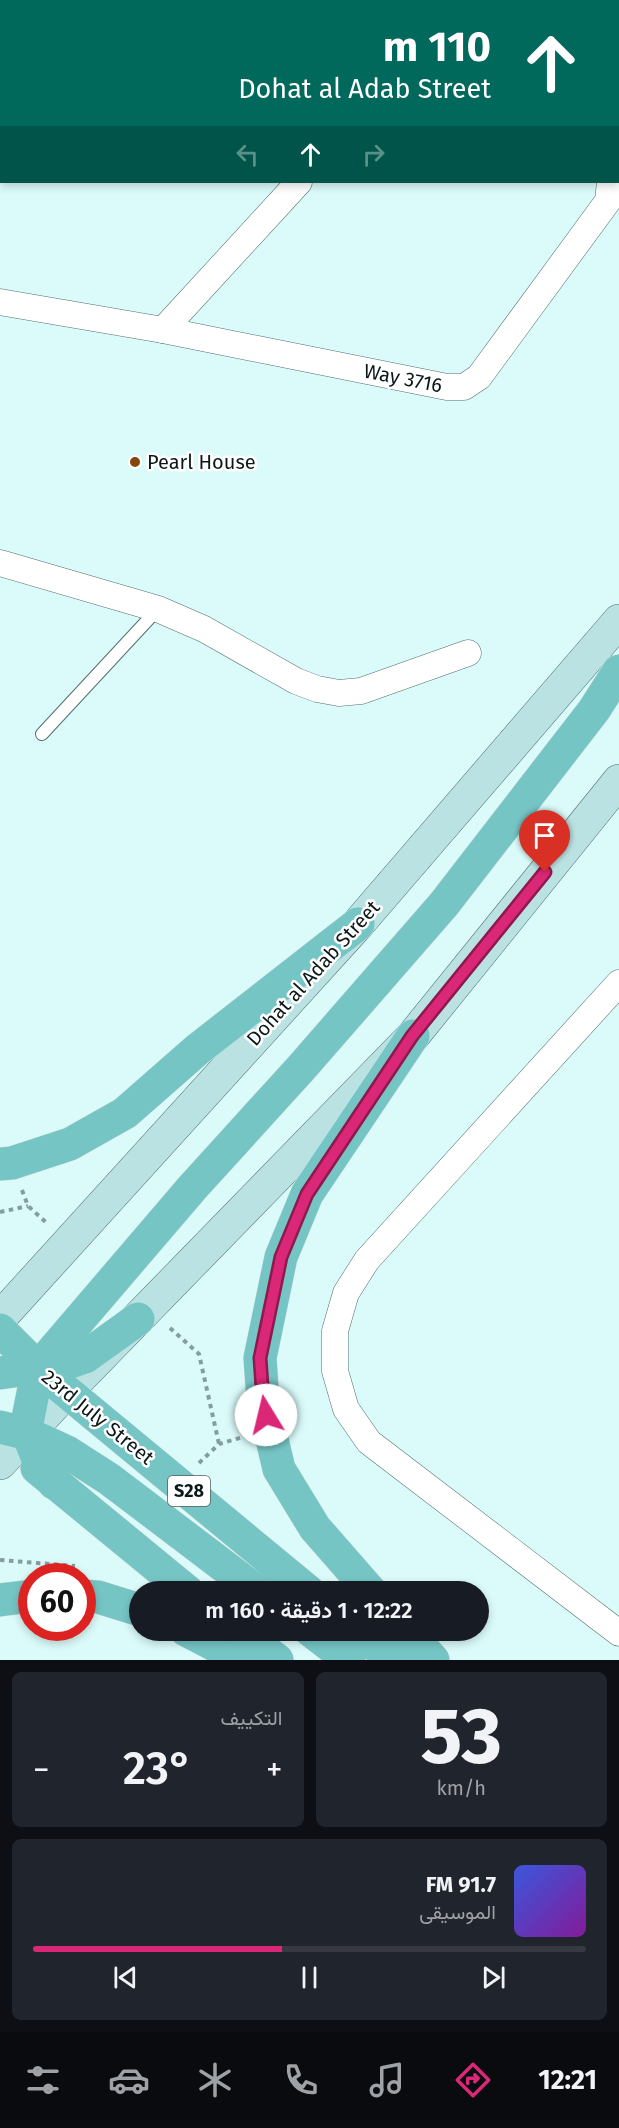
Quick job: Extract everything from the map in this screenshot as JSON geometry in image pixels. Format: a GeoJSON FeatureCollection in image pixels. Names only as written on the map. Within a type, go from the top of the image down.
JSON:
{"type":"FeatureCollection","features":[{"type":"Feature","properties":{"kind":"main road","name":"Dohat al Adab Street"},"geometry":{"type":"LineString","coordinates":[[0,1318],[358,924],[619,621]]}},
{"type":"Feature","properties":{"kind":"main road"},"geometry":{"type":"LineString","coordinates":[[8,1443],[27,1423],[38,1368],[192,1188],[302,1067],[444,903],[594,710],[619,671]]}},
{"type":"Feature","properties":{"kind":"main road"},"geometry":{"type":"LineString","coordinates":[[8,1443],[67,1391],[412,1036],[619,781]]}},
{"type":"Feature","properties":{"kind":"main road"},"geometry":{"type":"LineString","coordinates":[[0,1164],[12,1163],[70,1144],[125,1113],[198,1049],[358,924]]}},
{"type":"Feature","properties":{"kind":"main road"},"geometry":{"type":"LineString","coordinates":[[361,1581],[315,1528],[279,1469],[263,1401],[260,1358],[281,1257],[307,1194],[412,1036]]}},
{"type":"Feature","properties":{"kind":"main road"},"geometry":{"type":"LineString","coordinates":[[0,1373],[65,1364],[85,1357],[138,1319]]}},
{"type":"Feature","properties":{"kind":"main road","name":"23rd July Street"},"geometry":{"type":"LineString","coordinates":[[0,1330],[38,1368],[296,1581]]}},
{"type":"Feature","properties":{"kind":"main road"},"geometry":{"type":"LineString","coordinates":[[8,1443],[36,1454],[54,1483],[174,1581]]}},
{"type":"Feature","properties":{"kind":"main road"},"geometry":{"type":"LineString","coordinates":[[8,1443],[67,1452],[109,1479],[243,1581]]}},
{"type":"Feature","properties":{"kind":"main road"},"geometry":{"type":"LineString","coordinates":[[96,1597],[129,1607]]}},
{"type":"Feature","properties":{"kind":"main road"},"geometry":{"type":"LineString","coordinates":[[0,1600],[18,1598]]}},
{"type":"Feature","properties":{"kind":"main road"},"geometry":{"type":"LineString","coordinates":[[207,1641],[237,1660]]}},
{"type":"Feature","properties":{"kind":"main road"},"geometry":{"type":"LineString","coordinates":[[252,1641],[277,1660]]}},
{"type":"Feature","properties":{"kind":"main road"},"geometry":{"type":"LineString","coordinates":[[325,1641],[350,1660]]}},
{"type":"Feature","properties":{"kind":"main road"},"geometry":{"type":"LineString","coordinates":[[370,1641],[394,1660]]}},
{"type":"Feature","properties":{"kind":"main road"},"geometry":{"type":"LineString","coordinates":[[416,1641],[433,1660]]}},
{"type":"Feature","properties":{"kind":"street"},"geometry":{"type":"LineString","coordinates":[[163,330],[297,183]]}},
{"type":"Feature","properties":{"kind":"street","name":"Way 3716"},"geometry":{"type":"LineString","coordinates":[[0,302],[163,330],[447,387],[464,387],[479,377],[608,201],[609,183]]}},
{"type":"Feature","properties":{"kind":"street"},"geometry":{"type":"LineString","coordinates":[[0,562],[158,609],[204,629],[296,681],[317,689],[339,693],[361,691],[468,653]]}},
{"type":"Feature","properties":{"kind":"street"},"geometry":{"type":"LineString","coordinates":[[619,982],[367,1260],[346,1293],[334,1331],[335,1371],[346,1409],[369,1442],[619,1632]]}},
{"type":"Feature","properties":{"kind":"lane"},"geometry":{"type":"LineString","coordinates":[[42,734],[158,609]]}},
{"type":"Feature","properties":{"kind":"path"},"geometry":{"type":"LineString","coordinates":[[0,1212],[28,1206]]}},
{"type":"Feature","properties":{"kind":"place","name":"Pearl House"},"geometry":{"type":"Point","coordinates":[135,462]}},
{"type":"Feature","properties":{"kind":"route"},"geometry":{"type":"LineString","coordinates":[[266,1415],[260,1358],[281,1257],[307,1194],[412,1036],[545,872]]}}]}
